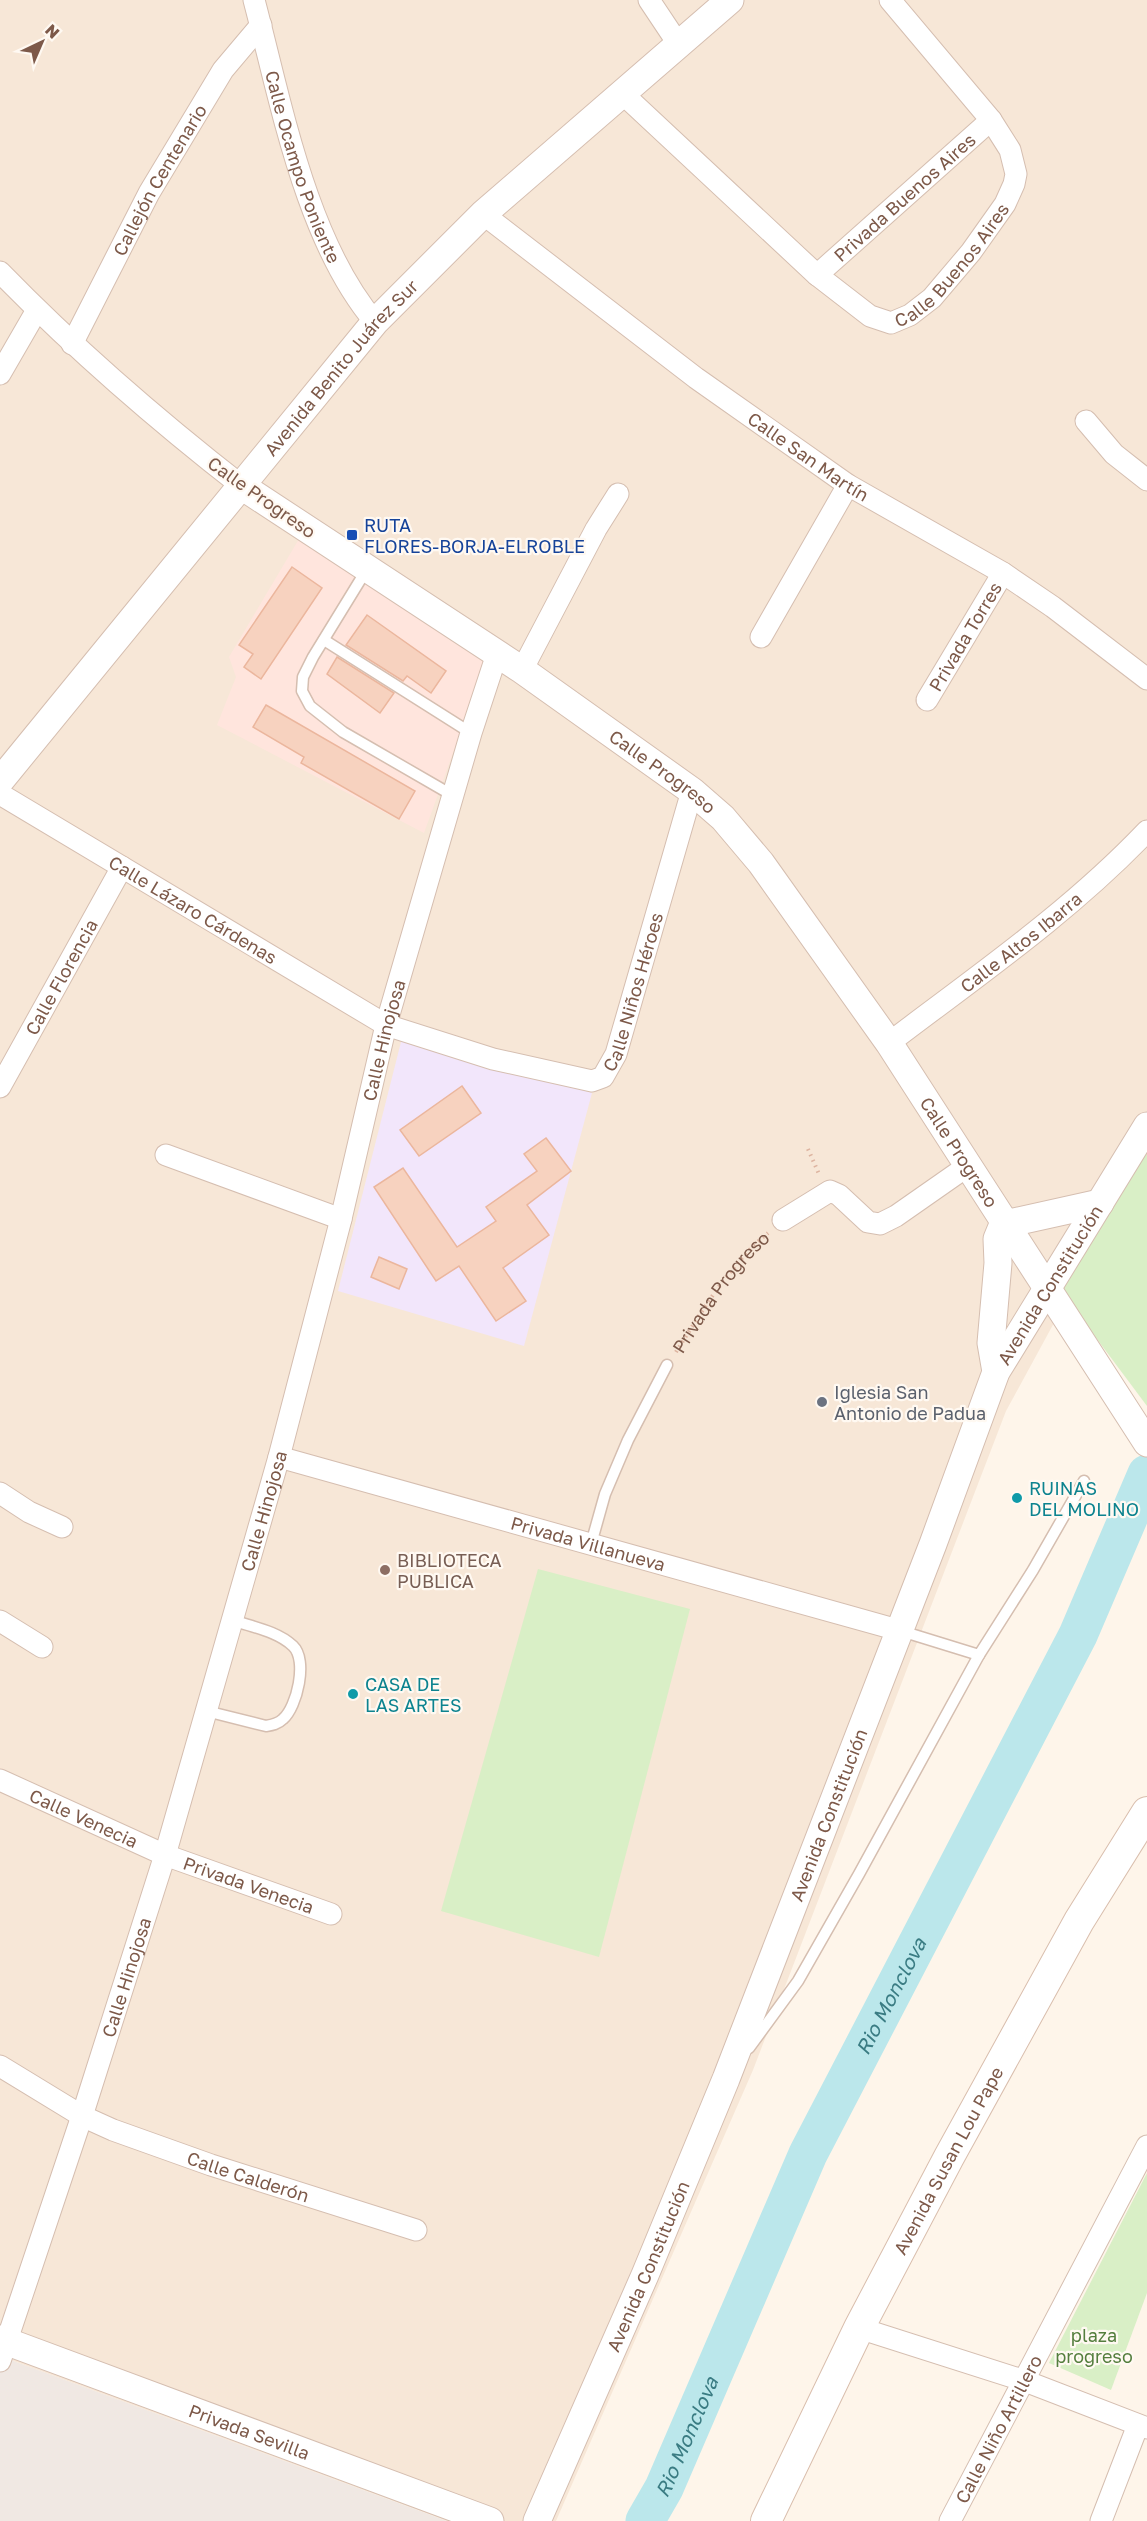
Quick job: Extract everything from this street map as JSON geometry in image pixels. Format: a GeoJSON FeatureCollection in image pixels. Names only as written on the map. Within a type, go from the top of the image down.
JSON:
{"type":"FeatureCollection","features":[{"type":"Feature","properties":{"kind":"main road","name":"Avenida Susan Lou Pape"},"geometry":{"type":"LineString","coordinates":[[766,2521],[859,2328],[949,2157],[1074,1930],[1147,1812]]}},
{"type":"Feature","properties":{"kind":"street","name":"Calle Ocampo Poniente"},"geometry":{"type":"LineString","coordinates":[[254,0],[303,178],[332,255],[348,286],[375,322]]}},
{"type":"Feature","properties":{"kind":"street"},"geometry":{"type":"LineString","coordinates":[[649,0],[679,45]]}},
{"type":"Feature","properties":{"kind":"street","name":"Avenida Benito Juárez Sur"},"geometry":{"type":"LineString","coordinates":[[0,781],[243,487],[375,322],[483,214],[730,0]]}},
{"type":"Feature","properties":{"kind":"street","name":"Calle Buenos Aires"},"geometry":{"type":"LineString","coordinates":[[623,94],[817,275],[870,316],[891,323],[910,315],[932,298],[971,252],[1005,204],[1014,184],[1015,164],[1010,150],[991,120],[890,0]]}},
{"type":"Feature","properties":{"kind":"street","name":"Callejón Centenario"},"geometry":{"type":"LineString","coordinates":[[72,344],[149,193],[223,70],[261,26]]}},
{"type":"Feature","properties":{"kind":"street","name":"Privada Buenos Aires"},"geometry":{"type":"LineString","coordinates":[[817,275],[991,120]]}},
{"type":"Feature","properties":{"kind":"street","name":"Calle San Martín"},"geometry":{"type":"LineString","coordinates":[[483,214],[696,378],[848,485],[1003,573],[1053,607],[1147,679]]}},
{"type":"Feature","properties":{"kind":"street","name":"Calle Progreso"},"geometry":{"type":"LineString","coordinates":[[0,272],[72,344],[161,423],[243,487],[522,670],[692,791],[723,818],[761,863],[889,1043],[1147,1443]]}},
{"type":"Feature","properties":{"kind":"street"},"geometry":{"type":"LineString","coordinates":[[0,374],[37,310]]}},
{"type":"Feature","properties":{"kind":"street"},"geometry":{"type":"LineString","coordinates":[[1086,421],[1114,454],[1147,480]]}},
{"type":"Feature","properties":{"kind":"street"},"geometry":{"type":"LineString","coordinates":[[761,637],[848,485]]}},
{"type":"Feature","properties":{"kind":"street"},"geometry":{"type":"LineString","coordinates":[[522,670],[596,530],[618,494]]}},
{"type":"Feature","properties":{"kind":"street","name":"Privada Torres"},"geometry":{"type":"LineString","coordinates":[[927,700],[1003,573]]}},
{"type":"Feature","properties":{"kind":"street","name":"Calle Hinojosa"},"geometry":{"type":"LineString","coordinates":[[2,2348],[82,2116],[165,1856],[279,1457],[341,1219],[386,1024],[452,795],[497,654]]}},
{"type":"Feature","properties":{"kind":"street","name":"Calle Niños Héroes"},"geometry":{"type":"LineString","coordinates":[[386,1024],[494,1059],[584,1079],[599,1080],[608,1071],[616,1054],[692,791]]}},
{"type":"Feature","properties":{"kind":"street","name":"Calle Lázaro Cárdenas"},"geometry":{"type":"LineString","coordinates":[[0,794],[386,1024]]}},
{"type":"Feature","properties":{"kind":"street","name":"Calle Altos Ibarra"},"geometry":{"type":"LineString","coordinates":[[889,1043],[1053,918],[1124,856],[1147,831]]}},
{"type":"Feature","properties":{"kind":"street","name":"Calle Florencia"},"geometry":{"type":"LineString","coordinates":[[0,1087],[122,867]]}},
{"type":"Feature","properties":{"kind":"street","name":"Avenida Constitución"},"geometry":{"type":"LineString","coordinates":[[537,2521],[645,2275],[726,2079],[996,1372],[1147,1126]]}},
{"type":"Feature","properties":{"kind":"street"},"geometry":{"type":"LineString","coordinates":[[166,1155],[341,1219]]}},
{"type":"Feature","properties":{"kind":"street"},"geometry":{"type":"LineString","coordinates":[[827,1191],[834,1191],[868,1222],[880,1224],[896,1216],[969,1165]]}},
{"type":"Feature","properties":{"kind":"street","name":"Privada Progreso"},"geometry":{"type":"LineString","coordinates":[[783,1220],[827,1191]]}},
{"type":"Feature","properties":{"kind":"street"},"geometry":{"type":"LineString","coordinates":[[996,1372],[991,1343],[998,1263],[997,1239],[1005,1223],[1100,1203]]}},
{"type":"Feature","properties":{"kind":"street","name":"Privada Villanueva"},"geometry":{"type":"LineString","coordinates":[[279,1457],[898,1630]]}},
{"type":"Feature","properties":{"kind":"street"},"geometry":{"type":"LineString","coordinates":[[0,1493],[28,1512],[62,1527]]}},
{"type":"Feature","properties":{"kind":"street"},"geometry":{"type":"LineString","coordinates":[[0,1621],[42,1647]]}},
{"type":"Feature","properties":{"kind":"street","name":"Calle Venecia"},"geometry":{"type":"LineString","coordinates":[[0,1780],[165,1856]]}},
{"type":"Feature","properties":{"kind":"street","name":"Privada Venecia"},"geometry":{"type":"LineString","coordinates":[[165,1856],[331,1914]]}},
{"type":"Feature","properties":{"kind":"street","name":"Calle Calderón"},"geometry":{"type":"LineString","coordinates":[[0,2066],[82,2116],[113,2130],[211,2165],[416,2230]]}},
{"type":"Feature","properties":{"kind":"street","name":"Calle Niño Artillero"},"geometry":{"type":"LineString","coordinates":[[950,2521],[1147,2146]]}},
{"type":"Feature","properties":{"kind":"street"},"geometry":{"type":"LineString","coordinates":[[859,2328],[1025,2381],[1143,2426],[1101,2521]]}},
{"type":"Feature","properties":{"kind":"street","name":"Privada Sevilla"},"geometry":{"type":"LineString","coordinates":[[2,2348],[490,2521]]}},
{"type":"Feature","properties":{"kind":"lane"},"geometry":{"type":"LineString","coordinates":[[367,569],[303,677],[302,691],[310,706],[343,732],[452,795]]}},
{"type":"Feature","properties":{"kind":"lane"},"geometry":{"type":"LineString","coordinates":[[324,640],[471,733]]}},
{"type":"Feature","properties":{"kind":"lane","name":"Privada Progreso"},"geometry":{"type":"LineString","coordinates":[[591,1544],[605,1494],[628,1440],[667,1365]]}},
{"type":"Feature","properties":{"kind":"lane"},"geometry":{"type":"LineString","coordinates":[[726,2079],[798,1981],[860,1874],[979,1655],[1033,1570],[1084,1481]]}},
{"type":"Feature","properties":{"kind":"lane"},"geometry":{"type":"LineString","coordinates":[[207,1711],[266,1726],[274,1725],[287,1714],[301,1675],[300,1659],[295,1647],[275,1634],[232,1620]]}},
{"type":"Feature","properties":{"kind":"lane"},"geometry":{"type":"LineString","coordinates":[[898,1630],[979,1655]]}},
{"type":"Feature","properties":{"kind":"path"},"geometry":{"type":"LineString","coordinates":[[808,1149],[827,1191]]}},
{"type":"Feature","properties":{"kind":"path","name":"Privada Progreso"},"geometry":{"type":"LineString","coordinates":[[667,1365],[703,1310],[730,1275],[756,1243],[783,1220]]}},
{"type":"Feature","properties":{"kind":"shaded area"},"geometry":{"type":"Polygon","coordinates":[[[0,0],[1147,0],[1147,1152],[1006,1411],[753,2070],[556,2521],[447,2521],[0,2356],[0,0]]]}},
{"type":"Feature","properties":{"kind":"shaded area"},"geometry":{"type":"Polygon","coordinates":[[[299,539],[487,659],[424,833],[217,725],[236,677],[229,657],[299,539]]]}},
{"type":"Feature","properties":{"kind":"shaded area"},"geometry":{"type":"Polygon","coordinates":[[[402,1038],[592,1093],[524,1346],[338,1291],[402,1038]]]}},
{"type":"Feature","properties":{"kind":"shaded area"},"geometry":{"type":"Polygon","coordinates":[[[0,2356],[447,2521],[0,2521],[0,2356]]]}},
{"type":"Feature","properties":{"kind":"green space"},"geometry":{"type":"Polygon","coordinates":[[[1147,1139],[1147,1406],[1061,1291],[1147,1139]]]}},
{"type":"Feature","properties":{"kind":"green space"},"geometry":{"type":"Polygon","coordinates":[[[538,1569],[690,1609],[599,1957],[441,1911],[538,1569]]]}},
{"type":"Feature","properties":{"kind":"green space","name":"plaza progreso"},"geometry":{"type":"Polygon","coordinates":[[[1147,2173],[1147,2293],[1111,2390],[1049,2363],[1147,2173]]]}},
{"type":"Feature","properties":{"kind":"building"},"geometry":{"type":"Polygon","coordinates":[[[292,567],[322,588],[261,679],[244,667],[253,654],[239,645],[292,567]]]}},
{"type":"Feature","properties":{"kind":"building"},"geometry":{"type":"Polygon","coordinates":[[[367,615],[446,671],[431,693],[407,676],[403,681],[346,645],[367,615]]]}},
{"type":"Feature","properties":{"kind":"building"},"geometry":{"type":"Polygon","coordinates":[[[337,657],[394,693],[380,713],[327,674],[337,657]]]}},
{"type":"Feature","properties":{"kind":"building"},"geometry":{"type":"Polygon","coordinates":[[[266,705],[415,791],[399,819],[301,763],[304,757],[253,727],[266,705]]]}},
{"type":"Feature","properties":{"kind":"building"},"geometry":{"type":"Polygon","coordinates":[[[462,1086],[481,1113],[419,1156],[400,1130],[462,1086]]]}},
{"type":"Feature","properties":{"kind":"building"},"geometry":{"type":"Polygon","coordinates":[[[546,1138],[571,1171],[527,1205],[549,1235],[503,1268],[526,1301],[496,1321],[459,1266],[436,1281],[374,1187],[403,1168],[457,1247],[496,1221],[486,1207],[537,1171],[524,1154],[546,1138]]]}},
{"type":"Feature","properties":{"kind":"building"},"geometry":{"type":"Polygon","coordinates":[[[379,1257],[407,1269],[399,1289],[371,1277],[379,1257]]]}},
{"type":"Feature","properties":{"kind":"waterway","name":"Rio Monclova"},"geometry":{"type":"LineString","coordinates":[[645,2521],[664,2488],[808,2154],[1078,1635],[1147,1474]]}},
{"type":"Feature","properties":{"kind":"place","name":"RUTA FLORES-BORJA-ELROBLE"},"geometry":{"type":"Point","coordinates":[352,535]}},
{"type":"Feature","properties":{"kind":"place","name":"Iglesia San Antonio de Padua"},"geometry":{"type":"Point","coordinates":[822,1402]}},
{"type":"Feature","properties":{"kind":"place","name":"RUINAS DEL MOLINO"},"geometry":{"type":"Point","coordinates":[1017,1498]}},
{"type":"Feature","properties":{"kind":"place","name":"BIBLIOTECA PUBLICA"},"geometry":{"type":"Point","coordinates":[385,1570]}},
{"type":"Feature","properties":{"kind":"place","name":"CASA DE LAS ARTES"},"geometry":{"type":"Point","coordinates":[353,1694]}}]}
